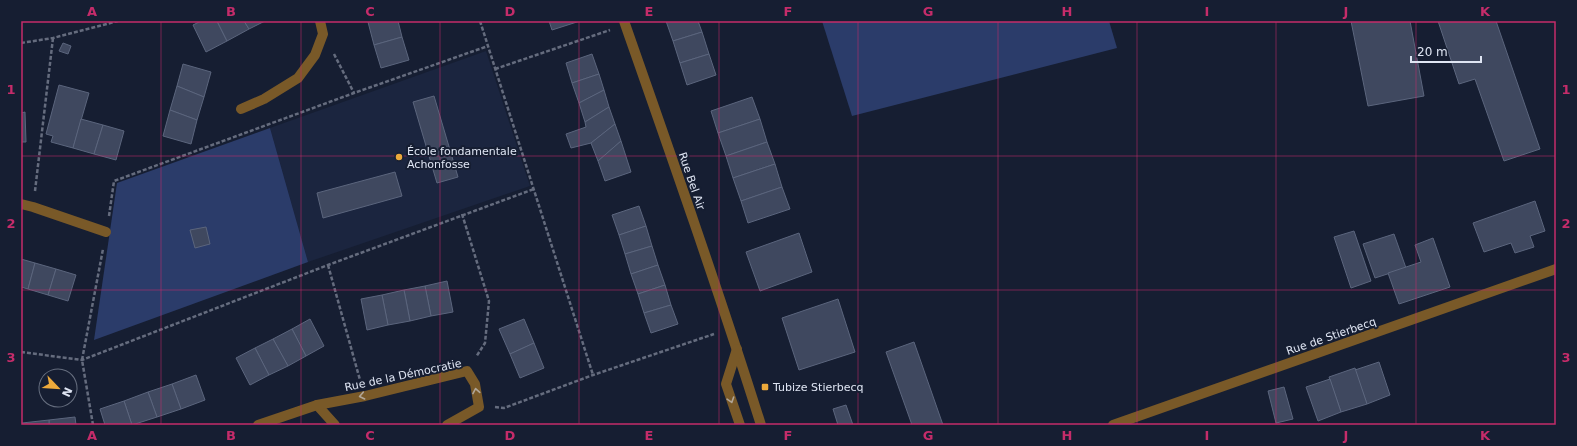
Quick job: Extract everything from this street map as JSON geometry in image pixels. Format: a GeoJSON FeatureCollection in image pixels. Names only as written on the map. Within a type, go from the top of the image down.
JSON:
{"type":"FeatureCollection","features":[{"type":"Feature","properties":{"kind":"street"},"geometry":{"type":"LineString","coordinates":[[241,109],[264,99],[298,78],[315,55],[323,34],[320,21]]}},
{"type":"Feature","properties":{"kind":"street","name":"Rue Bel Air"},"geometry":{"type":"LineString","coordinates":[[625,23],[737,349],[760,425]]}},
{"type":"Feature","properties":{"kind":"street"},"geometry":{"type":"LineString","coordinates":[[21,204],[106,232]]}},
{"type":"Feature","properties":{"kind":"street","name":"Rue de Stierbecq"},"geometry":{"type":"LineString","coordinates":[[1113,425],[1556,270]]}},
{"type":"Feature","properties":{"kind":"street"},"geometry":{"type":"LineString","coordinates":[[737,349],[726,384],[740,425]]}},
{"type":"Feature","properties":{"kind":"street","name":"Rue de la Démocratie"},"geometry":{"type":"LineString","coordinates":[[258,425],[317,405],[365,396],[467,371],[475,384],[479,407]]}},
{"type":"Feature","properties":{"kind":"street"},"geometry":{"type":"LineString","coordinates":[[317,405],[335,425]]}},
{"type":"Feature","properties":{"kind":"street"},"geometry":{"type":"LineString","coordinates":[[447,425],[479,407]]}},
{"type":"Feature","properties":{"kind":"path"},"geometry":{"type":"LineString","coordinates":[[21,43],[53,38],[118,21]]}},
{"type":"Feature","properties":{"kind":"path"},"geometry":{"type":"LineString","coordinates":[[480,21],[593,375]]}},
{"type":"Feature","properties":{"kind":"path"},"geometry":{"type":"LineString","coordinates":[[496,69],[625,23]]}},
{"type":"Feature","properties":{"kind":"path"},"geometry":{"type":"LineString","coordinates":[[323,34],[354,93]]}},
{"type":"Feature","properties":{"kind":"path"},"geometry":{"type":"LineString","coordinates":[[33,207],[53,38]]}},
{"type":"Feature","properties":{"kind":"path"},"geometry":{"type":"LineString","coordinates":[[93,425],[82,360],[114,181],[354,93],[488,46]]}},
{"type":"Feature","properties":{"kind":"path"},"geometry":{"type":"LineString","coordinates":[[21,352],[82,360],[462,214],[534,189]]}},
{"type":"Feature","properties":{"kind":"path"},"geometry":{"type":"LineString","coordinates":[[462,214],[489,301],[485,342],[467,371]]}},
{"type":"Feature","properties":{"kind":"path"},"geometry":{"type":"LineString","coordinates":[[328,265],[365,396]]}},
{"type":"Feature","properties":{"kind":"path"},"geometry":{"type":"LineString","coordinates":[[479,407],[504,408],[593,375],[730,329]]}},
{"type":"Feature","properties":{"kind":"shaded area"},"geometry":{"type":"Polygon","coordinates":[[[822,21],[1109,21],[1117,48],[852,116],[822,21]]]}},
{"type":"Feature","properties":{"kind":"shaded area","name":"École fondamentale Achonfosse"},"geometry":{"type":"Polygon","coordinates":[[[486,51],[530,186],[308,262],[270,128],[486,51]]]}},
{"type":"Feature","properties":{"kind":"shaded area"},"geometry":{"type":"Polygon","coordinates":[[[270,128],[308,262],[94,340],[117,183],[270,128]]]}},
{"type":"Feature","properties":{"kind":"building"},"geometry":{"type":"Polygon","coordinates":[[[201,21],[217,21],[227,41],[206,52],[193,25],[201,21]]]}},
{"type":"Feature","properties":{"kind":"building"},"geometry":{"type":"Polygon","coordinates":[[[217,21],[244,21],[249,29],[227,41],[217,21]]]}},
{"type":"Feature","properties":{"kind":"building"},"geometry":{"type":"Polygon","coordinates":[[[244,21],[265,21],[249,29],[244,21]]]}},
{"type":"Feature","properties":{"kind":"building"},"geometry":{"type":"Polygon","coordinates":[[[398,21],[402,37],[374,45],[368,22],[398,21]]]}},
{"type":"Feature","properties":{"kind":"building"},"geometry":{"type":"Polygon","coordinates":[[[549,21],[580,21],[552,30],[549,21]]]}},
{"type":"Feature","properties":{"kind":"building"},"geometry":{"type":"Polygon","coordinates":[[[666,21],[698,21],[702,32],[673,41],[666,21]]]}},
{"type":"Feature","properties":{"kind":"building"},"geometry":{"type":"Polygon","coordinates":[[[1351,21],[1410,21],[1424,96],[1368,106],[1351,21]]]}},
{"type":"Feature","properties":{"kind":"building"},"geometry":{"type":"Polygon","coordinates":[[[1438,21],[1496,21],[1540,149],[1504,161],[1475,79],[1459,84],[1438,21]]]}},
{"type":"Feature","properties":{"kind":"building"},"geometry":{"type":"Polygon","coordinates":[[[702,32],[709,54],[680,63],[673,41],[702,32]]]}},
{"type":"Feature","properties":{"kind":"building"},"geometry":{"type":"Polygon","coordinates":[[[402,37],[409,60],[381,68],[374,45],[402,37]]]}},
{"type":"Feature","properties":{"kind":"building"},"geometry":{"type":"Polygon","coordinates":[[[63,43],[71,46],[68,54],[59,51],[63,43]]]}},
{"type":"Feature","properties":{"kind":"building"},"geometry":{"type":"Polygon","coordinates":[[[592,54],[599,74],[572,83],[566,63],[592,54]]]}},
{"type":"Feature","properties":{"kind":"building"},"geometry":{"type":"Polygon","coordinates":[[[709,54],[716,75],[687,85],[680,63],[709,54]]]}},
{"type":"Feature","properties":{"kind":"building"},"geometry":{"type":"Polygon","coordinates":[[[183,64],[211,72],[204,97],[177,86],[183,64]]]}},
{"type":"Feature","properties":{"kind":"building"},"geometry":{"type":"Polygon","coordinates":[[[599,74],[604,90],[579,103],[572,83],[599,74]]]}},
{"type":"Feature","properties":{"kind":"building"},"geometry":{"type":"Polygon","coordinates":[[[59,85],[89,93],[73,148],[51,142],[53,136],[46,134],[59,85]]]}},
{"type":"Feature","properties":{"kind":"building"},"geometry":{"type":"Polygon","coordinates":[[[177,86],[204,97],[197,120],[170,110],[177,86]]]}},
{"type":"Feature","properties":{"kind":"building"},"geometry":{"type":"Polygon","coordinates":[[[604,90],[609,107],[585,122],[579,103],[604,90]]]}},
{"type":"Feature","properties":{"kind":"building"},"geometry":{"type":"Polygon","coordinates":[[[434,96],[458,177],[437,183],[413,102],[434,96]]]}},
{"type":"Feature","properties":{"kind":"building"},"geometry":{"type":"Polygon","coordinates":[[[752,97],[760,119],[718,133],[711,111],[752,97]]]}},
{"type":"Feature","properties":{"kind":"building"},"geometry":{"type":"Polygon","coordinates":[[[609,107],[615,124],[591,143],[571,148],[566,134],[586,127],[585,122],[609,107]]]}},
{"type":"Feature","properties":{"kind":"building"},"geometry":{"type":"Polygon","coordinates":[[[170,110],[197,120],[191,144],[163,136],[170,110]]]}},
{"type":"Feature","properties":{"kind":"building"},"geometry":{"type":"Polygon","coordinates":[[[25,112],[26,142],[21,142],[21,113],[25,112]]]}},
{"type":"Feature","properties":{"kind":"building"},"geometry":{"type":"Polygon","coordinates":[[[81,119],[103,125],[94,154],[73,148],[81,119]]]}},
{"type":"Feature","properties":{"kind":"building"},"geometry":{"type":"Polygon","coordinates":[[[760,119],[767,142],[726,156],[718,133],[760,119]]]}},
{"type":"Feature","properties":{"kind":"building"},"geometry":{"type":"Polygon","coordinates":[[[615,124],[621,141],[598,161],[591,143],[615,124]]]}},
{"type":"Feature","properties":{"kind":"building"},"geometry":{"type":"Polygon","coordinates":[[[103,125],[124,131],[116,160],[94,154],[103,125]]]}},
{"type":"Feature","properties":{"kind":"building"},"geometry":{"type":"Polygon","coordinates":[[[621,141],[631,172],[605,181],[598,161],[621,141]]]}},
{"type":"Feature","properties":{"kind":"building"},"geometry":{"type":"Polygon","coordinates":[[[767,142],[775,164],[733,178],[726,156],[767,142]]]}},
{"type":"Feature","properties":{"kind":"building"},"geometry":{"type":"Polygon","coordinates":[[[775,164],[782,187],[741,201],[733,178],[775,164]]]}},
{"type":"Feature","properties":{"kind":"building"},"geometry":{"type":"Polygon","coordinates":[[[395,172],[402,196],[323,218],[317,193],[395,172]]]}},
{"type":"Feature","properties":{"kind":"building"},"geometry":{"type":"Polygon","coordinates":[[[782,187],[790,209],[748,223],[741,201],[782,187]]]}},
{"type":"Feature","properties":{"kind":"building"},"geometry":{"type":"Polygon","coordinates":[[[1535,201],[1545,231],[1530,236],[1534,247],[1515,253],[1511,243],[1484,252],[1473,223],[1535,201]]]}},
{"type":"Feature","properties":{"kind":"building"},"geometry":{"type":"Polygon","coordinates":[[[639,206],[646,226],[619,235],[612,215],[639,206]]]}},
{"type":"Feature","properties":{"kind":"building"},"geometry":{"type":"Polygon","coordinates":[[[646,226],[652,246],[625,254],[619,235],[646,226]]]}},
{"type":"Feature","properties":{"kind":"building"},"geometry":{"type":"Polygon","coordinates":[[[206,227],[210,244],[195,248],[190,230],[206,227]]]}},
{"type":"Feature","properties":{"kind":"building"},"geometry":{"type":"Polygon","coordinates":[[[1354,231],[1371,281],[1351,288],[1334,237],[1354,231]]]}},
{"type":"Feature","properties":{"kind":"building"},"geometry":{"type":"Polygon","coordinates":[[[799,233],[812,272],[760,291],[746,252],[799,233]]]}},
{"type":"Feature","properties":{"kind":"building"},"geometry":{"type":"Polygon","coordinates":[[[1394,234],[1406,268],[1375,278],[1363,244],[1394,234]]]}},
{"type":"Feature","properties":{"kind":"building"},"geometry":{"type":"Polygon","coordinates":[[[1433,238],[1450,287],[1399,304],[1388,273],[1421,262],[1415,245],[1433,238]]]}},
{"type":"Feature","properties":{"kind":"building"},"geometry":{"type":"Polygon","coordinates":[[[652,246],[658,265],[631,274],[625,254],[652,246]]]}},
{"type":"Feature","properties":{"kind":"building"},"geometry":{"type":"Polygon","coordinates":[[[21,259],[35,263],[28,289],[21,287],[21,259]]]}},
{"type":"Feature","properties":{"kind":"building"},"geometry":{"type":"Polygon","coordinates":[[[35,263],[56,269],[48,295],[28,289],[35,263]]]}},
{"type":"Feature","properties":{"kind":"building"},"geometry":{"type":"Polygon","coordinates":[[[658,265],[665,285],[638,294],[631,274],[658,265]]]}},
{"type":"Feature","properties":{"kind":"building"},"geometry":{"type":"Polygon","coordinates":[[[56,269],[76,275],[68,301],[48,295],[56,269]]]}},
{"type":"Feature","properties":{"kind":"building"},"geometry":{"type":"Polygon","coordinates":[[[447,281],[453,312],[431,316],[425,286],[447,281]]]}},
{"type":"Feature","properties":{"kind":"building"},"geometry":{"type":"Polygon","coordinates":[[[665,285],[671,305],[644,313],[638,294],[665,285]]]}},
{"type":"Feature","properties":{"kind":"building"},"geometry":{"type":"Polygon","coordinates":[[[425,286],[431,316],[410,321],[404,290],[425,286]]]}},
{"type":"Feature","properties":{"kind":"building"},"geometry":{"type":"Polygon","coordinates":[[[404,290],[410,321],[388,325],[382,295],[404,290]]]}},
{"type":"Feature","properties":{"kind":"building"},"geometry":{"type":"Polygon","coordinates":[[[382,295],[388,325],[367,330],[361,299],[382,295]]]}},
{"type":"Feature","properties":{"kind":"building"},"geometry":{"type":"Polygon","coordinates":[[[838,299],[855,352],[799,370],[782,318],[838,299]]]}},
{"type":"Feature","properties":{"kind":"building"},"geometry":{"type":"Polygon","coordinates":[[[671,305],[678,324],[651,333],[644,313],[671,305]]]}},
{"type":"Feature","properties":{"kind":"building"},"geometry":{"type":"Polygon","coordinates":[[[310,319],[324,346],[306,356],[292,329],[310,319]]]}},
{"type":"Feature","properties":{"kind":"building"},"geometry":{"type":"Polygon","coordinates":[[[524,319],[534,343],[510,354],[499,329],[524,319]]]}},
{"type":"Feature","properties":{"kind":"building"},"geometry":{"type":"Polygon","coordinates":[[[292,329],[306,356],[288,366],[273,339],[292,329]]]}},
{"type":"Feature","properties":{"kind":"building"},"geometry":{"type":"Polygon","coordinates":[[[273,339],[288,366],[269,375],[255,348],[273,339]]]}},
{"type":"Feature","properties":{"kind":"building"},"geometry":{"type":"Polygon","coordinates":[[[914,342],[943,425],[912,425],[886,352],[914,342]]]}},
{"type":"Feature","properties":{"kind":"building"},"geometry":{"type":"Polygon","coordinates":[[[534,343],[544,368],[520,378],[510,354],[534,343]]]}},
{"type":"Feature","properties":{"kind":"building"},"geometry":{"type":"Polygon","coordinates":[[[255,348],[269,375],[250,385],[236,358],[255,348]]]}},
{"type":"Feature","properties":{"kind":"building"},"geometry":{"type":"Polygon","coordinates":[[[1379,362],[1390,395],[1367,404],[1355,370],[1379,362]]]}},
{"type":"Feature","properties":{"kind":"building"},"geometry":{"type":"Polygon","coordinates":[[[1355,368],[1367,404],[1341,412],[1329,377],[1355,368]]]}},
{"type":"Feature","properties":{"kind":"building"},"geometry":{"type":"Polygon","coordinates":[[[196,375],[205,400],[181,409],[172,384],[196,375]]]}},
{"type":"Feature","properties":{"kind":"building"},"geometry":{"type":"Polygon","coordinates":[[[1330,379],[1341,412],[1318,421],[1306,387],[1330,379]]]}},
{"type":"Feature","properties":{"kind":"building"},"geometry":{"type":"Polygon","coordinates":[[[172,384],[181,409],[157,417],[148,392],[172,384]]]}},
{"type":"Feature","properties":{"kind":"building"},"geometry":{"type":"Polygon","coordinates":[[[1284,387],[1293,419],[1276,423],[1268,391],[1284,387]]]}},
{"type":"Feature","properties":{"kind":"building"},"geometry":{"type":"Polygon","coordinates":[[[148,392],[157,417],[132,425],[124,401],[148,392]]]}},
{"type":"Feature","properties":{"kind":"building"},"geometry":{"type":"Polygon","coordinates":[[[124,401],[132,425],[105,425],[100,409],[124,401]]]}},
{"type":"Feature","properties":{"kind":"building"},"geometry":{"type":"Polygon","coordinates":[[[846,405],[853,425],[838,425],[833,409],[846,405]]]}},
{"type":"Feature","properties":{"kind":"building"},"geometry":{"type":"Polygon","coordinates":[[[75,417],[76,425],[49,425],[49,420],[75,417]]]}},
{"type":"Feature","properties":{"kind":"building"},"geometry":{"type":"Polygon","coordinates":[[[49,420],[49,425],[23,425],[22,423],[49,420]]]}},
{"type":"Feature","properties":{"kind":"place","name":"École fondamentale Achonfosse"},"geometry":{"type":"Point","coordinates":[399,157]}},
{"type":"Feature","properties":{"kind":"place","name":"Tubize Stierbecq"},"geometry":{"type":"Point","coordinates":[765,387]}}]}
